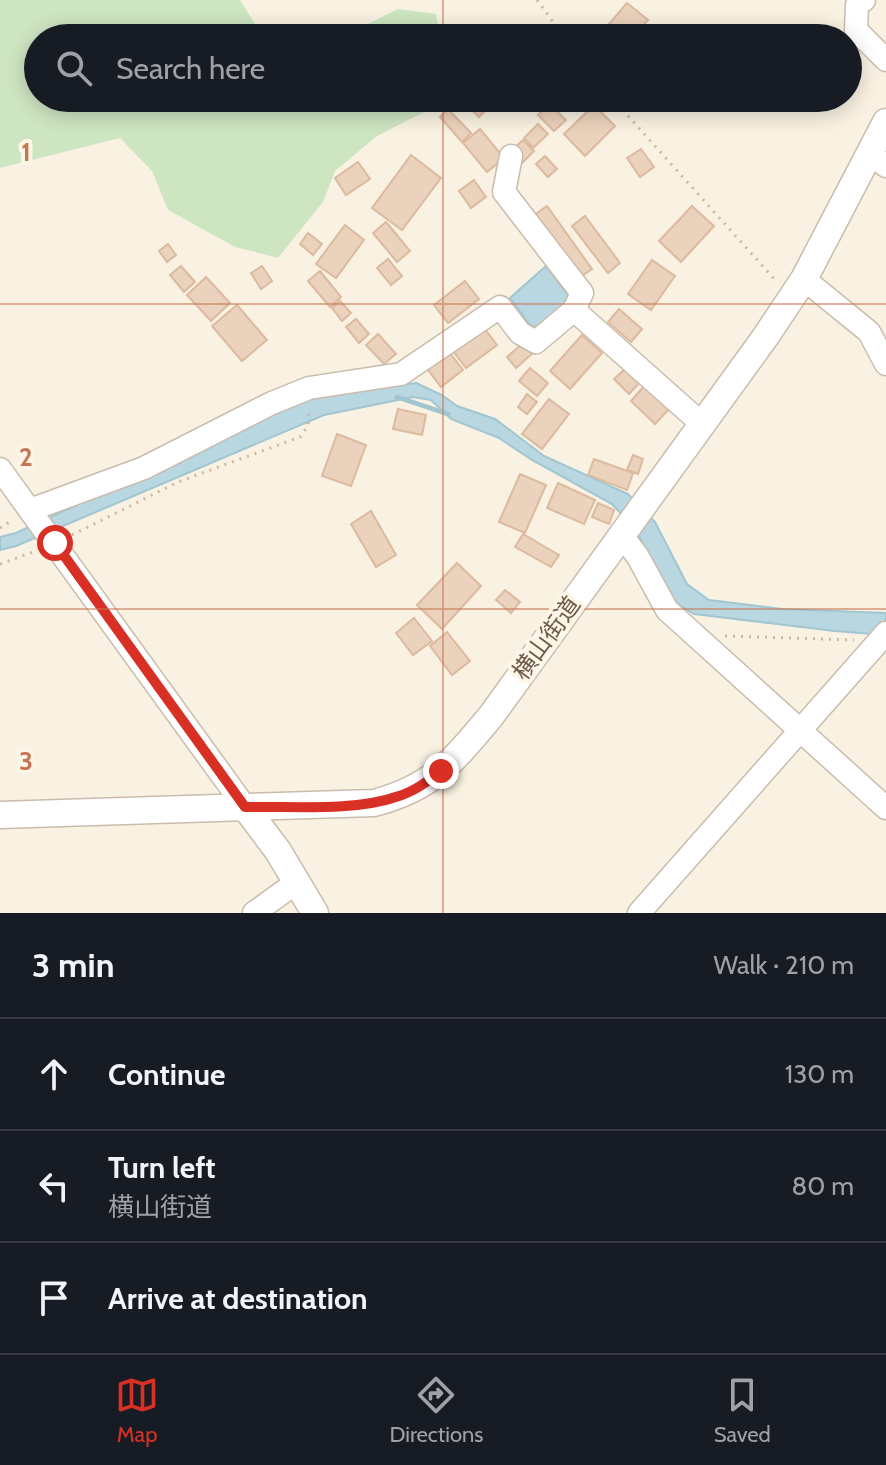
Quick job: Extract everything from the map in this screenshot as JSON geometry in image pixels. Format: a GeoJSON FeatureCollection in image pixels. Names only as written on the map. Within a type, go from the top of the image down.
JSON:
{"type":"FeatureCollection","features":[{"type":"Feature","properties":{"kind":"street"},"geometry":{"type":"LineString","coordinates":[[856,24],[858,2]]}},
{"type":"Feature","properties":{"kind":"street"},"geometry":{"type":"LineString","coordinates":[[862,36],[886,60]]}},
{"type":"Feature","properties":{"kind":"street","name":"横山街道"},"geometry":{"type":"LineString","coordinates":[[0,815],[374,803],[399,796],[430,779],[456,757],[491,716],[798,289],[878,160],[886,122]]}},
{"type":"Feature","properties":{"kind":"street"},"geometry":{"type":"LineString","coordinates":[[30,510],[144,468],[272,403],[309,388],[401,374],[500,307],[520,333],[536,342],[574,310],[582,293],[504,192],[511,156]]}},
{"type":"Feature","properties":{"kind":"street"},"geometry":{"type":"LineString","coordinates":[[798,289],[869,332],[886,364]]}},
{"type":"Feature","properties":{"kind":"street"},"geometry":{"type":"LineString","coordinates":[[574,310],[702,424]]}},
{"type":"Feature","properties":{"kind":"street"},"geometry":{"type":"LineString","coordinates":[[0,469],[263,829],[315,913]]}},
{"type":"Feature","properties":{"kind":"street"},"geometry":{"type":"LineString","coordinates":[[621,534],[638,557],[667,610],[886,808]]}},
{"type":"Feature","properties":{"kind":"street"},"geometry":{"type":"LineString","coordinates":[[639,913],[882,637]]}},
{"type":"Feature","properties":{"kind":"street"},"geometry":{"type":"LineString","coordinates":[[254,913],[297,882]]}},
{"type":"Feature","properties":{"kind":"path"},"geometry":{"type":"LineString","coordinates":[[537,0],[555,24]]}},
{"type":"Feature","properties":{"kind":"path"},"geometry":{"type":"LineString","coordinates":[[626,112],[798,289]]}},
{"type":"Feature","properties":{"kind":"path"},"geometry":{"type":"LineString","coordinates":[[0,564],[55,543],[178,482],[300,437],[308,426],[309,388]]}},
{"type":"Feature","properties":{"kind":"path"},"geometry":{"type":"LineString","coordinates":[[693,635],[882,637]]}},
{"type":"Feature","properties":{"kind":"green space"},"geometry":{"type":"Polygon","coordinates":[[[0,0],[240,0],[255,24],[24,24],[24,112],[424,112],[377,136],[335,171],[323,202],[278,258],[235,247],[168,210],[152,171],[120,138],[0,168],[0,0]]]}},
{"type":"Feature","properties":{"kind":"green space"},"geometry":{"type":"Polygon","coordinates":[[[398,9],[436,14],[438,24],[367,24],[398,9]]]}},
{"type":"Feature","properties":{"kind":"water"},"geometry":{"type":"Polygon","coordinates":[[[546,266],[568,295],[554,314],[534,327],[510,298],[546,266]]]}},
{"type":"Feature","properties":{"kind":"water"},"geometry":{"type":"Polygon","coordinates":[[[416,383],[457,406],[495,419],[544,456],[628,494],[655,522],[687,584],[709,600],[782,609],[886,613],[886,635],[694,614],[673,601],[658,580],[637,531],[612,504],[499,438],[451,419],[431,400],[413,397],[324,415],[16,546],[0,550],[0,537],[16,533],[297,403],[342,391],[416,383]]]}},
{"type":"Feature","properties":{"kind":"building"},"geometry":{"type":"Polygon","coordinates":[[[627,3],[648,20],[645,24],[609,24],[627,3]]]}},
{"type":"Feature","properties":{"kind":"building"},"geometry":{"type":"Polygon","coordinates":[[[445,112],[451,112],[471,133],[462,142],[440,117],[445,112]]]}},
{"type":"Feature","properties":{"kind":"building"},"geometry":{"type":"Polygon","coordinates":[[[541,112],[558,112],[566,120],[554,131],[538,115],[541,112]]]}},
{"type":"Feature","properties":{"kind":"building"},"geometry":{"type":"Polygon","coordinates":[[[587,112],[601,112],[615,126],[585,156],[564,134],[587,112]]]}},
{"type":"Feature","properties":{"kind":"building"},"geometry":{"type":"Polygon","coordinates":[[[538,124],[548,134],[533,148],[524,138],[538,124]]]}},
{"type":"Feature","properties":{"kind":"building"},"geometry":{"type":"Polygon","coordinates":[[[480,129],[504,158],[487,172],[463,143],[480,129]]]}},
{"type":"Feature","properties":{"kind":"building"},"geometry":{"type":"Polygon","coordinates":[[[523,140],[534,151],[522,163],[511,151],[523,140]]]}},
{"type":"Feature","properties":{"kind":"building"},"geometry":{"type":"Polygon","coordinates":[[[641,149],[654,167],[640,177],[627,158],[641,149]]]}},
{"type":"Feature","properties":{"kind":"building"},"geometry":{"type":"Polygon","coordinates":[[[411,155],[441,178],[402,230],[372,208],[411,155]]]}},
{"type":"Feature","properties":{"kind":"building"},"geometry":{"type":"Polygon","coordinates":[[[545,156],[557,169],[548,177],[536,164],[545,156]]]}},
{"type":"Feature","properties":{"kind":"building"},"geometry":{"type":"Polygon","coordinates":[[[358,162],[370,179],[346,195],[335,178],[358,162]]]}},
{"type":"Feature","properties":{"kind":"building"},"geometry":{"type":"Polygon","coordinates":[[[474,180],[486,197],[471,208],[459,191],[474,180]]]}},
{"type":"Feature","properties":{"kind":"building"},"geometry":{"type":"Polygon","coordinates":[[[547,206],[592,269],[576,280],[532,217],[547,206]]]}},
{"type":"Feature","properties":{"kind":"building"},"geometry":{"type":"Polygon","coordinates":[[[692,206],[714,226],[681,262],[659,241],[692,206]]]}},
{"type":"Feature","properties":{"kind":"building"},"geometry":{"type":"Polygon","coordinates":[[[585,216],[620,263],[608,273],[572,226],[585,216]]]}},
{"type":"Feature","properties":{"kind":"building"},"geometry":{"type":"Polygon","coordinates":[[[386,222],[410,251],[397,262],[373,233],[386,222]]]}},
{"type":"Feature","properties":{"kind":"building"},"geometry":{"type":"Polygon","coordinates":[[[345,225],[364,240],[336,278],[316,264],[345,225]]]}},
{"type":"Feature","properties":{"kind":"building"},"geometry":{"type":"Polygon","coordinates":[[[308,233],[322,244],[313,255],[300,244],[308,233]]]}},
{"type":"Feature","properties":{"kind":"building"},"geometry":{"type":"Polygon","coordinates":[[[168,244],[176,255],[167,262],[159,251],[168,244]]]}},
{"type":"Feature","properties":{"kind":"building"},"geometry":{"type":"Polygon","coordinates":[[[388,259],[402,276],[391,285],[377,268],[388,259]]]}},
{"type":"Feature","properties":{"kind":"building"},"geometry":{"type":"Polygon","coordinates":[[[652,260],[675,276],[651,310],[628,294],[652,260]]]}},
{"type":"Feature","properties":{"kind":"building"},"geometry":{"type":"Polygon","coordinates":[[[181,266],[195,282],[184,292],[170,275],[181,266]]]}},
{"type":"Feature","properties":{"kind":"building"},"geometry":{"type":"Polygon","coordinates":[[[262,266],[272,281],[261,289],[251,273],[262,266]]]}},
{"type":"Feature","properties":{"kind":"building"},"geometry":{"type":"Polygon","coordinates":[[[320,271],[341,297],[330,307],[308,281],[320,271]]]}},
{"type":"Feature","properties":{"kind":"building"},"geometry":{"type":"Polygon","coordinates":[[[206,277],[230,303],[211,321],[187,295],[206,277]]]}},
{"type":"Feature","properties":{"kind":"building"},"geometry":{"type":"Polygon","coordinates":[[[465,281],[479,299],[448,323],[434,305],[465,281]]]}},
{"type":"Feature","properties":{"kind":"building"},"geometry":{"type":"Polygon","coordinates":[[[340,301],[351,313],[342,321],[332,308],[340,301]]]}},
{"type":"Feature","properties":{"kind":"building"},"geometry":{"type":"Polygon","coordinates":[[[237,305],[267,340],[242,361],[212,326],[237,305]]]}},
{"type":"Feature","properties":{"kind":"building"},"geometry":{"type":"Polygon","coordinates":[[[619,309],[642,329],[631,342],[608,322],[619,309]]]}},
{"type":"Feature","properties":{"kind":"building"},"geometry":{"type":"Polygon","coordinates":[[[356,319],[369,334],[359,343],[346,327],[356,319]]]}},
{"type":"Feature","properties":{"kind":"building"},"geometry":{"type":"Polygon","coordinates":[[[481,324],[497,345],[466,368],[450,347],[481,324]]]}},
{"type":"Feature","properties":{"kind":"building"},"geometry":{"type":"Polygon","coordinates":[[[378,334],[396,354],[384,364],[366,345],[378,334]]]}},
{"type":"Feature","properties":{"kind":"building"},"geometry":{"type":"Polygon","coordinates":[[[582,335],[602,353],[570,389],[550,371],[582,335]]]}},
{"type":"Feature","properties":{"kind":"building"},"geometry":{"type":"Polygon","coordinates":[[[524,342],[534,352],[516,368],[507,357],[524,342]]]}},
{"type":"Feature","properties":{"kind":"building"},"geometry":{"type":"Polygon","coordinates":[[[447,349],[463,370],[441,387],[425,366],[447,349]]]}},
{"type":"Feature","properties":{"kind":"building"},"geometry":{"type":"Polygon","coordinates":[[[530,368],[548,383],[537,396],[519,381],[530,368]]]}},
{"type":"Feature","properties":{"kind":"building"},"geometry":{"type":"Polygon","coordinates":[[[626,368],[640,382],[629,394],[614,379],[626,368]]]}},
{"type":"Feature","properties":{"kind":"building"},"geometry":{"type":"Polygon","coordinates":[[[645,385],[670,408],[655,424],[631,401],[645,385]]]}},
{"type":"Feature","properties":{"kind":"building"},"geometry":{"type":"Polygon","coordinates":[[[527,394],[537,402],[527,414],[518,407],[527,394]]]}},
{"type":"Feature","properties":{"kind":"building"},"geometry":{"type":"Polygon","coordinates":[[[549,399],[569,414],[542,449],[522,434],[549,399]]]}},
{"type":"Feature","properties":{"kind":"building"},"geometry":{"type":"Polygon","coordinates":[[[398,409],[426,415],[422,435],[393,429],[398,409]]]}},
{"type":"Feature","properties":{"kind":"building"},"geometry":{"type":"Polygon","coordinates":[[[337,434],[366,445],[351,486],[322,476],[337,434]]]}},
{"type":"Feature","properties":{"kind":"building"},"geometry":{"type":"Polygon","coordinates":[[[633,455],[643,459],[638,474],[627,470],[633,455]]]}},
{"type":"Feature","properties":{"kind":"building"},"geometry":{"type":"Polygon","coordinates":[[[594,459],[633,473],[627,490],[588,475],[594,459]]]}},
{"type":"Feature","properties":{"kind":"building"},"geometry":{"type":"Polygon","coordinates":[[[520,474],[546,485],[525,533],[499,522],[520,474]]]}},
{"type":"Feature","properties":{"kind":"building"},"geometry":{"type":"Polygon","coordinates":[[[558,483],[595,500],[584,524],[547,508],[558,483]]]}},
{"type":"Feature","properties":{"kind":"building"},"geometry":{"type":"Polygon","coordinates":[[[598,503],[614,510],[609,524],[592,517],[598,503]]]}},
{"type":"Feature","properties":{"kind":"building"},"geometry":{"type":"Polygon","coordinates":[[[371,511],[396,555],[376,567],[351,524],[371,511]]]}},
{"type":"Feature","properties":{"kind":"building"},"geometry":{"type":"Polygon","coordinates":[[[523,534],[559,555],[551,567],[515,547],[523,534]]]}},
{"type":"Feature","properties":{"kind":"building"},"geometry":{"type":"Polygon","coordinates":[[[457,563],[481,586],[442,629],[417,605],[457,563]]]}},
{"type":"Feature","properties":{"kind":"building"},"geometry":{"type":"Polygon","coordinates":[[[505,590],[520,602],[511,613],[496,600],[505,590]]]}},
{"type":"Feature","properties":{"kind":"building"},"geometry":{"type":"Polygon","coordinates":[[[414,618],[432,641],[413,655],[396,633],[414,618]]]}},
{"type":"Feature","properties":{"kind":"building"},"geometry":{"type":"Polygon","coordinates":[[[447,632],[470,661],[452,675],[430,646],[447,632]]]}},
{"type":"Feature","properties":{"kind":"waterway"},"geometry":{"type":"LineString","coordinates":[[397,397],[448,414]]}},
{"type":"Feature","properties":{"kind":"route"},"geometry":{"type":"LineString","coordinates":[[55,543],[245,807],[374,803],[419,787],[441,771]]}}]}
